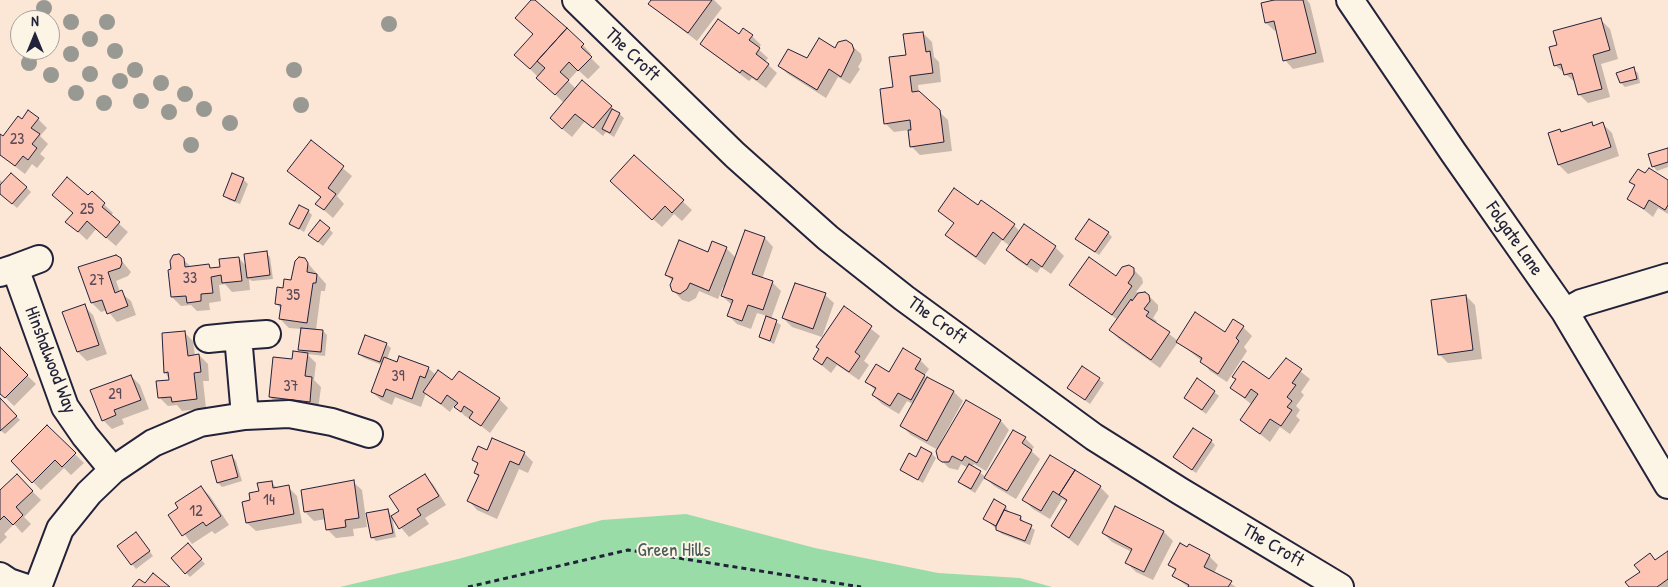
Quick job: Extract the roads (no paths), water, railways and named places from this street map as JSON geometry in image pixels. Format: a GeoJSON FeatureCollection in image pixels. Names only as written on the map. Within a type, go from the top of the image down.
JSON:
{"type":"FeatureCollection","features":[{"type":"Feature","properties":{"kind":"street","name":"The Croft"},"geometry":{"type":"LineString","coordinates":[[576,0],[735,155],[828,238],[904,298],[1094,437],[1340,587]]}},
{"type":"Feature","properties":{"kind":"street","name":"Folgate Lane"},"geometry":{"type":"LineString","coordinates":[[1350,0],[1565,312],[1668,485]]}},
{"type":"Feature","properties":{"kind":"street","name":"Hinshalwood Way"},"geometry":{"type":"LineString","coordinates":[[39,259],[8,270],[65,408],[84,436],[113,470]]}},
{"type":"Feature","properties":{"kind":"street"},"geometry":{"type":"LineString","coordinates":[[1565,312],[1581,304],[1668,277]]}},
{"type":"Feature","properties":{"kind":"street"},"geometry":{"type":"LineString","coordinates":[[208,339],[267,334]]}},
{"type":"Feature","properties":{"kind":"street"},"geometry":{"type":"LineString","coordinates":[[238,336],[245,416]]}},
{"type":"Feature","properties":{"kind":"street"},"geometry":{"type":"LineString","coordinates":[[38,587],[60,529],[89,493],[113,470],[153,443],[200,423],[245,416],[289,414],[332,422],[369,434]]}},
{"type":"Feature","properties":{"kind":"street"},"geometry":{"type":"LineString","coordinates":[[0,576],[9,582],[24,587]]}},
{"type":"Feature","properties":{"kind":"park label","name":"Green Hills"},"geometry":{"type":"Point","coordinates":[674,551]}}]}
